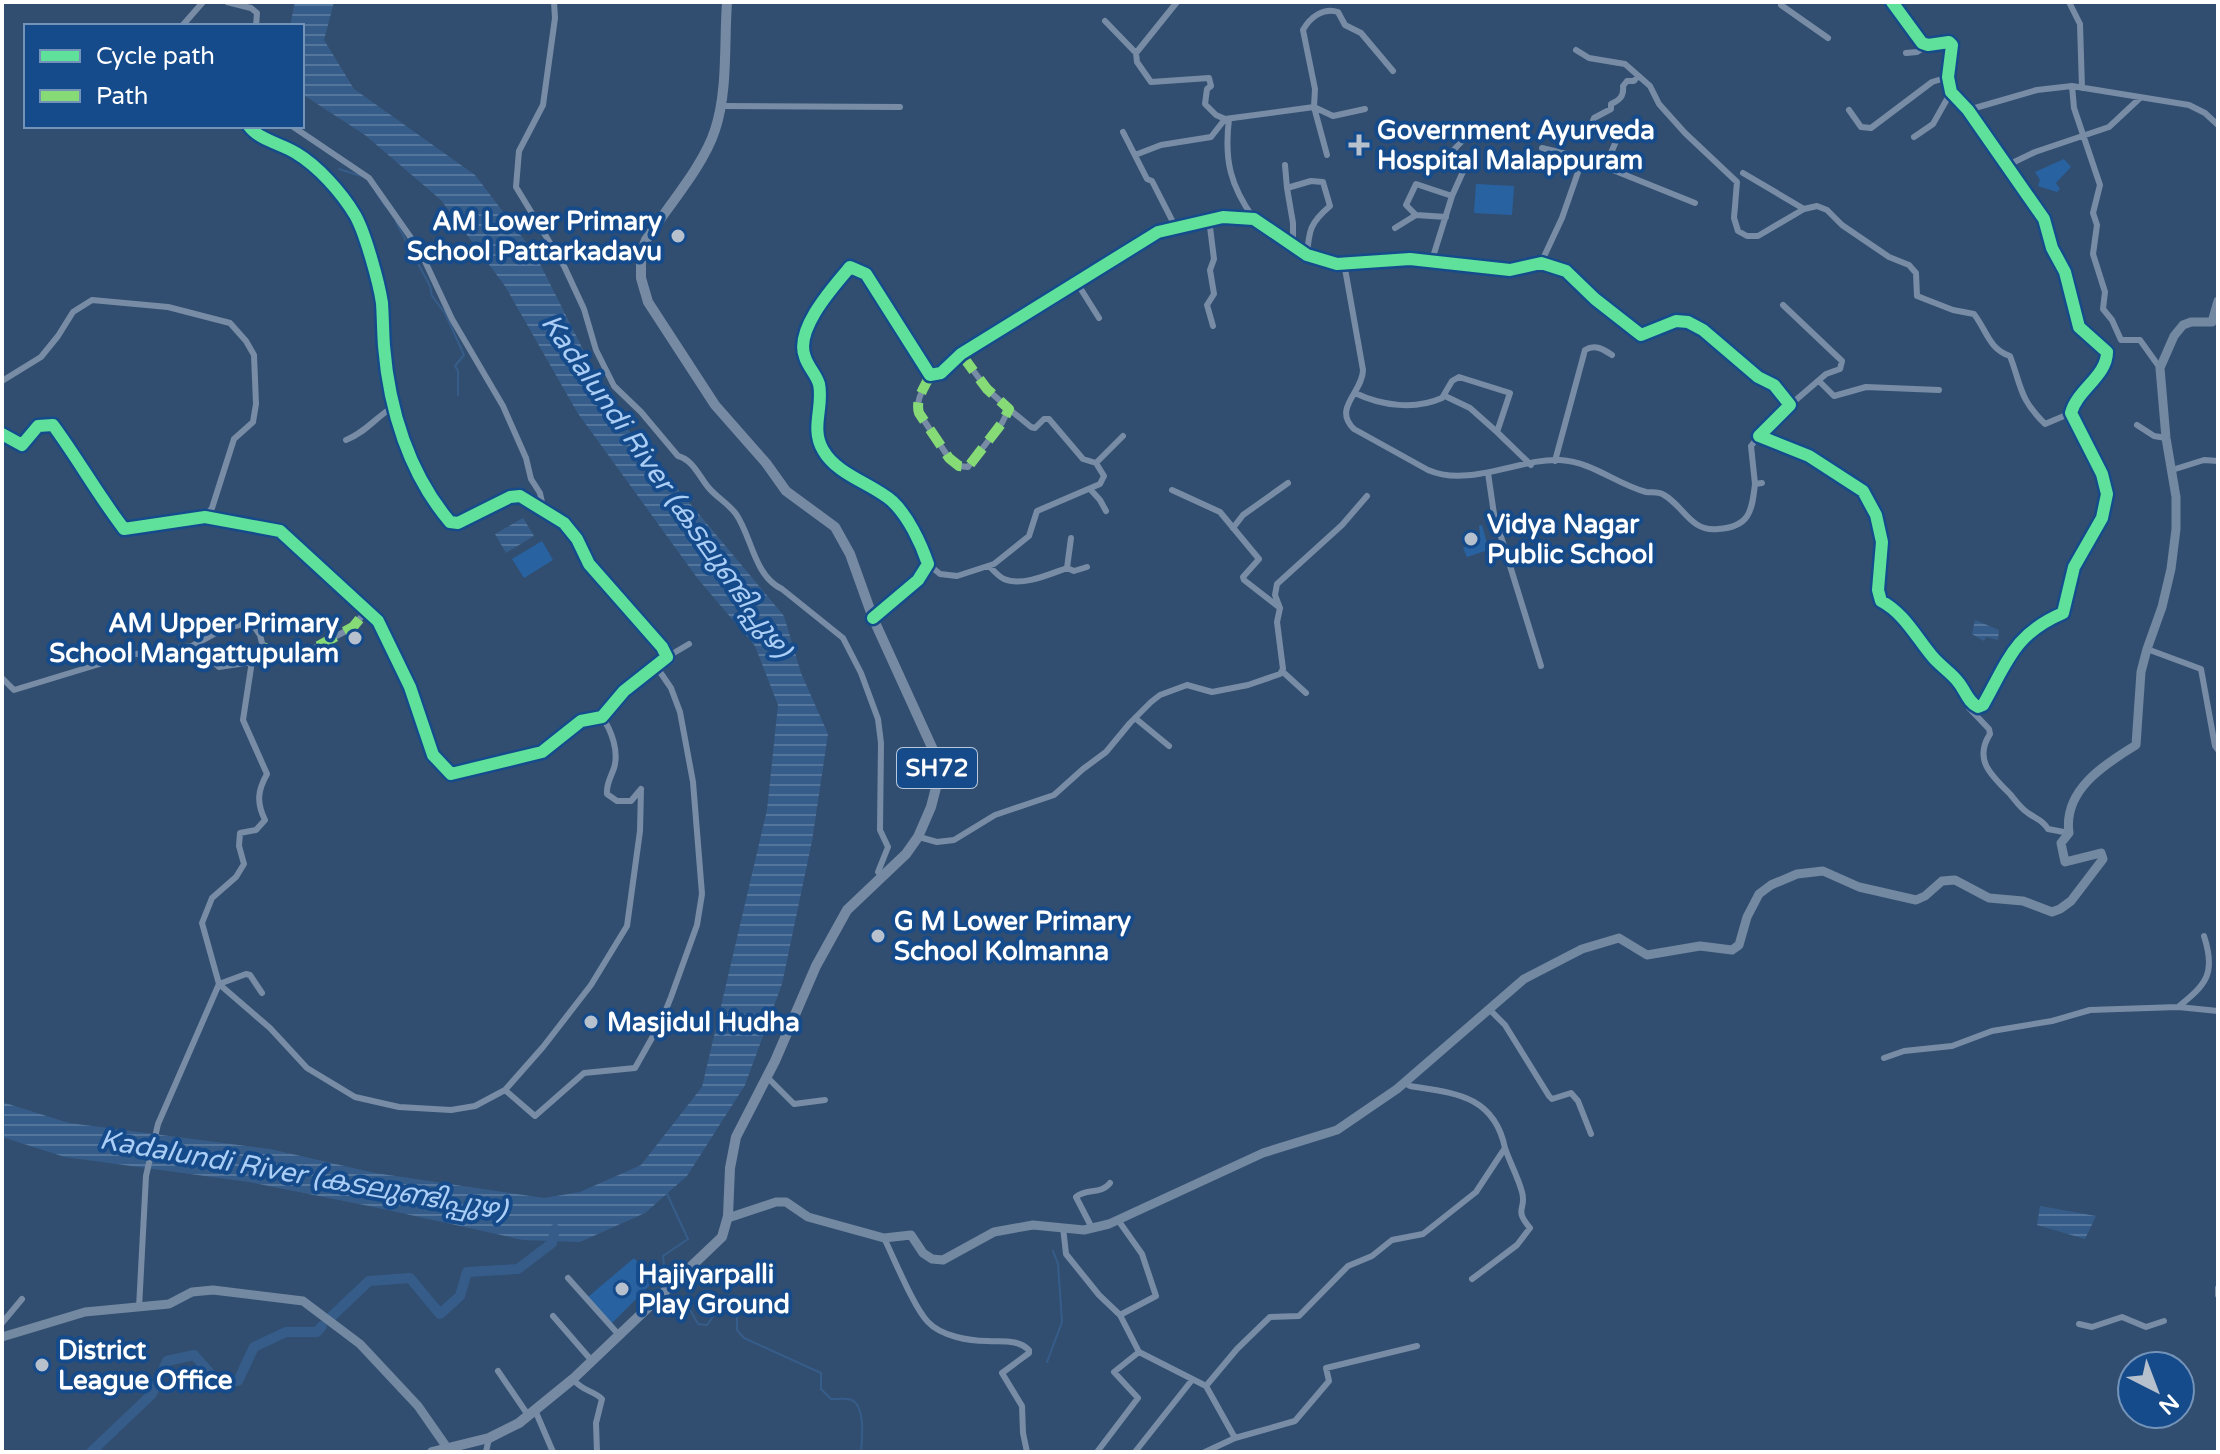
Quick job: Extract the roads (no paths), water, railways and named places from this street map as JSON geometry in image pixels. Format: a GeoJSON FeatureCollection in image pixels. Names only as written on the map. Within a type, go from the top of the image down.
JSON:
{"type":"FeatureCollection","features":[{"type":"Feature","properties":{"kind":"main road","name":"SH72"},"geometry":{"type":"LineString","coordinates":[[432,1452],[489,1438],[507,1430],[532,1412],[573,1379],[722,1237],[728,1218],[730,1168],[736,1137],[767,1077],[810,978],[847,910],[906,854],[918,837],[936,790],[935,754],[873,618],[850,554],[835,527],[786,491],[766,463],[715,405],[648,302],[641,278],[641,254],[646,240],[698,163],[714,132],[720,106],[727,2]]}},
{"type":"Feature","properties":{"kind":"street"},"geometry":{"type":"LineString","coordinates":[[184,24],[203,2]]}},
{"type":"Feature","properties":{"kind":"street"},"geometry":{"type":"LineString","coordinates":[[227,2],[251,8],[257,13],[256,24]]}},
{"type":"Feature","properties":{"kind":"street"},"geometry":{"type":"LineString","coordinates":[[554,2],[555,18],[543,105],[519,151],[516,187],[564,266],[584,309],[596,350],[614,386],[678,456],[687,458],[709,488],[737,514],[771,584],[782,589],[843,638],[861,673],[878,719],[881,743],[880,830],[888,847],[878,872],[882,877]]}},
{"type":"Feature","properties":{"kind":"street"},"geometry":{"type":"LineString","coordinates":[[1136,53],[1177,2]]}},
{"type":"Feature","properties":{"kind":"street"},"geometry":{"type":"LineString","coordinates":[[1784,2],[1781,5],[1828,38]]}},
{"type":"Feature","properties":{"kind":"street"},"geometry":{"type":"LineString","coordinates":[[1892,2],[1918,38],[1928,45]]}},
{"type":"Feature","properties":{"kind":"street"},"geometry":{"type":"LineString","coordinates":[[2069,2],[2080,24],[2082,88]]}},
{"type":"Feature","properties":{"kind":"street"},"geometry":{"type":"LineString","coordinates":[[1327,155],[1314,107],[1315,89],[1303,30],[1312,18],[1328,9],[1338,12],[1345,25],[1361,33],[1393,71]]}},
{"type":"Feature","properties":{"kind":"street"},"geometry":{"type":"LineString","coordinates":[[1105,21],[1136,53],[1137,62],[1151,82],[1209,78],[1211,86],[1207,89],[1205,104],[1216,115],[1227,119],[1314,107],[1333,116],[1365,109]]}},
{"type":"Feature","properties":{"kind":"street"},"geometry":{"type":"LineString","coordinates":[[1576,50],[1589,58],[1625,64],[1650,86],[1659,104],[1685,133],[1737,182],[1734,218],[1738,231],[1747,236],[1758,236],[1804,209],[1817,206],[1827,210],[1842,225],[1889,257],[1909,265],[1916,273],[1917,296],[1953,310],[1974,314],[1989,343],[2010,356],[2021,394],[2045,424],[2071,413],[2077,398],[2100,372],[2107,352],[2079,327],[2065,272],[2052,248],[2044,219],[1968,110],[1951,92],[1948,77],[1952,45],[1945,42],[1906,53]]}},
{"type":"Feature","properties":{"kind":"street"},"geometry":{"type":"LineString","coordinates":[[1592,123],[1594,118],[1611,109],[1611,104],[1618,101],[1627,81],[1634,81],[1638,76]]}},
{"type":"Feature","properties":{"kind":"street"},"geometry":{"type":"LineString","coordinates":[[1849,110],[1861,127],[1871,128],[1932,82],[1948,77]]}},
{"type":"Feature","properties":{"kind":"street"},"geometry":{"type":"LineString","coordinates":[[2072,86],[2074,108],[2100,185],[2093,213],[2097,225],[2093,254],[2105,292],[2103,309],[2121,340],[2140,340],[2160,368]]}},
{"type":"Feature","properties":{"kind":"street"},"geometry":{"type":"LineString","coordinates":[[1968,110],[2037,90],[2072,86],[2189,105],[2205,113],[2218,125]]}},
{"type":"Feature","properties":{"kind":"street"},"geometry":{"type":"LineString","coordinates":[[1914,137],[1933,124],[1951,92]]}},
{"type":"Feature","properties":{"kind":"street"},"geometry":{"type":"LineString","coordinates":[[2006,166],[2035,152],[2109,127],[2140,98]]}},
{"type":"Feature","properties":{"kind":"street"},"geometry":{"type":"LineString","coordinates":[[720,106],[900,107]]}},
{"type":"Feature","properties":{"kind":"street"},"geometry":{"type":"LineString","coordinates":[[1135,155],[1161,145],[1211,137],[1227,119]]}},
{"type":"Feature","properties":{"kind":"street"},"geometry":{"type":"LineString","coordinates":[[1227,119],[1229,171],[1239,197],[1254,219],[1307,255],[1331,263],[1384,259],[1432,260],[1499,270],[1541,263],[1566,271],[1595,299],[1641,335],[1676,321],[1688,322],[1703,330],[1758,377],[1774,385],[1790,405]]}},
{"type":"Feature","properties":{"kind":"street"},"geometry":{"type":"LineString","coordinates":[[250,128],[254,133],[297,153],[318,168],[355,215],[381,301],[384,349],[393,407],[404,442],[423,482],[450,522],[458,523],[510,497],[520,496],[564,523],[577,539],[589,564],[662,647],[667,657]]}},
{"type":"Feature","properties":{"kind":"street"},"geometry":{"type":"LineString","coordinates":[[295,128],[369,178],[422,255],[452,319],[503,406],[526,458],[531,479],[540,493],[544,512]]}},
{"type":"Feature","properties":{"kind":"street"},"geometry":{"type":"LineString","coordinates":[[1123,132],[1175,226]]}},
{"type":"Feature","properties":{"kind":"street"},"geometry":{"type":"LineString","coordinates":[[1432,260],[1452,196],[1466,165],[1447,157],[1465,138],[1446,132]]}},
{"type":"Feature","properties":{"kind":"street"},"geometry":{"type":"LineString","coordinates":[[1605,167],[1617,139]]}},
{"type":"Feature","properties":{"kind":"street"},"geometry":{"type":"LineString","coordinates":[[1542,148],[1583,158],[1695,203]]}},
{"type":"Feature","properties":{"kind":"street"},"geometry":{"type":"LineString","coordinates":[[1541,263],[1562,218],[1583,158]]}},
{"type":"Feature","properties":{"kind":"street"},"geometry":{"type":"LineString","coordinates":[[1285,165],[1293,247]]}},
{"type":"Feature","properties":{"kind":"street"},"geometry":{"type":"LineString","coordinates":[[1743,173],[1804,209]]}},
{"type":"Feature","properties":{"kind":"street"},"geometry":{"type":"LineString","coordinates":[[1287,188],[1311,181],[1323,182],[1330,206],[1317,217],[1310,229],[1307,255]]}},
{"type":"Feature","properties":{"kind":"street"},"geometry":{"type":"LineString","coordinates":[[1416,215],[1406,205],[1416,184],[1452,196]]}},
{"type":"Feature","properties":{"kind":"street"},"geometry":{"type":"LineString","coordinates":[[1395,228],[1416,215],[1446,217]]}},
{"type":"Feature","properties":{"kind":"street"},"geometry":{"type":"LineString","coordinates":[[930,375],[941,373],[961,354],[1158,232],[1209,219],[1254,219]]}},
{"type":"Feature","properties":{"kind":"street"},"geometry":{"type":"LineString","coordinates":[[1209,219],[1214,294],[1207,305],[1213,326]]}},
{"type":"Feature","properties":{"kind":"street"},"geometry":{"type":"LineString","coordinates":[[1344,263],[1363,364],[1362,380],[1348,401],[1345,414],[1354,429],[1433,473],[1488,473],[1555,461],[1578,463],[1647,492],[1662,493],[1690,520],[1708,529],[1736,526],[1747,519],[1758,484],[1751,446],[1790,405],[1826,374],[1840,369],[1842,361],[1783,305]]}},
{"type":"Feature","properties":{"kind":"street"},"geometry":{"type":"LineString","coordinates":[[930,375],[866,274],[850,267],[817,307],[803,345],[804,356],[818,380],[820,395],[815,429],[823,451],[837,466],[893,502],[922,544],[928,564],[940,574],[957,576],[989,566],[1029,536],[1037,511],[1100,484],[1104,476],[1096,463],[1083,459],[1049,419],[1044,419],[1035,428],[1031,427],[1009,409],[987,389],[961,354]]}},
{"type":"Feature","properties":{"kind":"street"},"geometry":{"type":"LineString","coordinates":[[1077,283],[1099,318]]}},
{"type":"Feature","properties":{"kind":"street"},"geometry":{"type":"LineString","coordinates":[[2,381],[41,357],[73,312],[92,300],[168,307],[230,323],[254,355],[256,404],[253,422],[234,439],[212,508],[205,517]]}},
{"type":"Feature","properties":{"kind":"street"},"geometry":{"type":"LineString","coordinates":[[728,1218],[776,1202],[786,1202],[808,1217],[884,1238],[911,1235],[923,1253],[932,1259],[943,1260],[994,1232],[1033,1225],[1092,1228],[1118,1220],[1263,1153],[1331,1133],[1405,1083],[1489,1009],[1539,970],[1607,940],[1623,938],[1647,955],[1700,946],[1732,950],[1739,945],[1747,917],[1759,894],[1776,882],[1807,871],[1823,871],[1859,887],[1916,900],[1942,881],[1955,880],[1989,898],[2023,901],[2044,910],[2056,911],[2071,901],[2103,859],[2101,853],[2065,862],[2061,843],[2069,833],[2067,818],[2073,800],[2096,773],[2136,745],[2138,698],[2147,649],[2171,569],[2176,497],[2166,438],[2160,368],[2174,336],[2183,325],[2212,322],[2218,301]]}},
{"type":"Feature","properties":{"kind":"street"},"geometry":{"type":"LineString","coordinates":[[1555,461],[1585,350],[1601,348],[1612,355]]}},
{"type":"Feature","properties":{"kind":"street"},"geometry":{"type":"LineString","coordinates":[[930,375],[919,398],[919,413],[949,458],[959,466],[968,467],[973,462],[1009,409]]}},
{"type":"Feature","properties":{"kind":"street"},"geometry":{"type":"LineString","coordinates":[[1355,393],[1410,406],[1445,396],[1452,381],[1459,377],[1510,393],[1497,432]]}},
{"type":"Feature","properties":{"kind":"street"},"geometry":{"type":"LineString","coordinates":[[1819,381],[1834,396],[1866,387],[1939,390]]}},
{"type":"Feature","properties":{"kind":"street"},"geometry":{"type":"LineString","coordinates":[[1445,396],[1470,408],[1531,465]]}},
{"type":"Feature","properties":{"kind":"street"},"geometry":{"type":"LineString","coordinates":[[346,440],[359,435],[372,421],[393,407]]}},
{"type":"Feature","properties":{"kind":"street"},"geometry":{"type":"LineString","coordinates":[[1759,436],[1809,456],[1863,491],[1876,515],[1882,542],[1878,590],[1881,601],[1891,606],[1907,623],[1934,659],[1958,681],[1971,703],[1978,707],[1983,705],[2021,640],[2040,623],[2063,613],[2074,567],[2102,518],[2107,486],[2071,413]]}},
{"type":"Feature","properties":{"kind":"street"},"geometry":{"type":"LineString","coordinates":[[2,434],[22,445],[38,426],[53,425],[124,529],[205,517],[280,531],[378,621],[395,652],[433,755],[451,774],[542,752],[581,721],[602,717],[624,691],[689,644]]}},
{"type":"Feature","properties":{"kind":"street"},"geometry":{"type":"LineString","coordinates":[[2137,425],[2154,436],[2166,438]]}},
{"type":"Feature","properties":{"kind":"street"},"geometry":{"type":"LineString","coordinates":[[1096,463],[1123,436]]}},
{"type":"Feature","properties":{"kind":"street"},"geometry":{"type":"LineString","coordinates":[[2172,470],[2204,460],[2218,461]]}},
{"type":"Feature","properties":{"kind":"street"},"geometry":{"type":"LineString","coordinates":[[1488,473],[1494,514],[1541,666]]}},
{"type":"Feature","properties":{"kind":"street"},"geometry":{"type":"LineString","coordinates":[[1233,528],[1243,515],[1288,483]]}},
{"type":"Feature","properties":{"kind":"street"},"geometry":{"type":"LineString","coordinates":[[1090,489],[1106,511]]}},
{"type":"Feature","properties":{"kind":"street"},"geometry":{"type":"LineString","coordinates":[[1172,490],[1220,512],[1259,559],[1243,577],[1244,580],[1280,608]]}},
{"type":"Feature","properties":{"kind":"street"},"geometry":{"type":"LineString","coordinates":[[1306,693],[1283,672],[1277,622],[1280,608],[1275,595],[1277,584],[1307,559],[1367,496]]}},
{"type":"Feature","properties":{"kind":"street"},"geometry":{"type":"LineString","coordinates":[[1067,568],[1071,538]]}},
{"type":"Feature","properties":{"kind":"street"},"geometry":{"type":"LineString","coordinates":[[873,618],[918,580],[928,564]]}},
{"type":"Feature","properties":{"kind":"street"},"geometry":{"type":"LineString","coordinates":[[989,566],[1004,579],[1020,581],[1067,568],[1074,571],[1087,567]]}},
{"type":"Feature","properties":{"kind":"street"},"geometry":{"type":"LineString","coordinates":[[2,678],[14,690],[129,655],[194,645],[223,629],[251,622],[260,635],[263,647],[283,657],[312,652],[353,627],[366,611]]}},
{"type":"Feature","properties":{"kind":"street"},"geometry":{"type":"LineString","coordinates":[[194,645],[219,667],[252,662]]}},
{"type":"Feature","properties":{"kind":"street"},"geometry":{"type":"LineString","coordinates":[[263,647],[252,662],[243,720],[267,774],[258,790],[259,810],[265,820],[256,830],[240,833],[239,846],[244,864],[236,877],[212,898],[202,923],[219,984],[270,1028],[307,1068],[355,1097],[399,1107],[451,1110],[475,1106],[505,1090],[591,985],[627,926],[640,831],[641,789],[631,801],[617,801],[607,794],[606,788],[616,764],[612,734],[602,717]]}},
{"type":"Feature","properties":{"kind":"street"},"geometry":{"type":"LineString","coordinates":[[2147,649],[2201,669],[2218,750]]}},
{"type":"Feature","properties":{"kind":"street"},"geometry":{"type":"LineString","coordinates":[[505,1090],[535,1116],[584,1073],[635,1068],[661,1022],[697,925],[702,894],[693,782],[676,699],[656,666]]}},
{"type":"Feature","properties":{"kind":"street"},"geometry":{"type":"LineString","coordinates":[[918,837],[941,843],[954,840],[995,815],[1054,795],[1106,752],[1160,695],[1179,687],[1192,686],[1207,692],[1220,691],[1283,672]]}},
{"type":"Feature","properties":{"kind":"street"},"geometry":{"type":"LineString","coordinates":[[1971,703],[1969,708],[1989,729],[1982,757],[1985,767],[2028,813],[2043,820],[2048,829],[2069,833]]}},
{"type":"Feature","properties":{"kind":"street"},"geometry":{"type":"LineString","coordinates":[[1135,718],[1169,746]]}},
{"type":"Feature","properties":{"kind":"street"},"geometry":{"type":"LineString","coordinates":[[2178,1007],[2207,979],[2210,963],[2204,936]]}},
{"type":"Feature","properties":{"kind":"street"},"geometry":{"type":"LineString","coordinates":[[139,1308],[147,1173],[157,1131],[219,984],[246,974],[250,975],[262,993]]}},
{"type":"Feature","properties":{"kind":"street"},"geometry":{"type":"LineString","coordinates":[[1884,1058],[1904,1051],[1952,1046],[2000,1029],[2052,1021],[2090,1010],[2178,1007],[2218,1011]]}},
{"type":"Feature","properties":{"kind":"street"},"geometry":{"type":"LineString","coordinates":[[1489,1009],[1505,1025],[1549,1096],[1552,1099],[1571,1093],[1578,1101],[1591,1134]]}},
{"type":"Feature","properties":{"kind":"street"},"geometry":{"type":"LineString","coordinates":[[767,1077],[794,1104],[825,1100]]}},
{"type":"Feature","properties":{"kind":"street"},"geometry":{"type":"LineString","coordinates":[[1405,1083],[1453,1091],[1470,1098],[1489,1116],[1503,1140],[1524,1197],[1520,1208],[1521,1218],[1530,1228],[1517,1245],[1472,1279]]}},
{"type":"Feature","properties":{"kind":"street"},"geometry":{"type":"LineString","coordinates":[[1206,1386],[1237,1349],[1270,1317],[1299,1316],[1348,1266],[1372,1256],[1392,1240],[1423,1234],[1435,1226],[1476,1192],[1505,1148]]}},
{"type":"Feature","properties":{"kind":"street"},"geometry":{"type":"LineString","coordinates":[[1092,1228],[1076,1197],[1084,1192],[1101,1191],[1110,1183]]}},
{"type":"Feature","properties":{"kind":"street"},"geometry":{"type":"LineString","coordinates":[[1118,1220],[1142,1254],[1156,1296],[1120,1315]]}},
{"type":"Feature","properties":{"kind":"street"},"geometry":{"type":"LineString","coordinates":[[1063,1227],[1066,1254],[1099,1295],[1120,1315],[1139,1352],[1206,1386],[1235,1438]]}},
{"type":"Feature","properties":{"kind":"street"},"geometry":{"type":"LineString","coordinates":[[884,1238],[929,1325],[955,1337],[1021,1343],[1029,1350],[1002,1373],[1022,1406],[1027,1452]]}},
{"type":"Feature","properties":{"kind":"street"},"geometry":{"type":"LineString","coordinates":[[568,1278],[620,1335]]}},
{"type":"Feature","properties":{"kind":"street"},"geometry":{"type":"LineString","coordinates":[[2218,1288],[2218,1295]]}},
{"type":"Feature","properties":{"kind":"street"},"geometry":{"type":"LineString","coordinates":[[2,1337],[85,1312],[169,1304],[192,1292],[213,1290],[303,1301],[360,1344],[418,1406],[446,1450]]}},
{"type":"Feature","properties":{"kind":"street"},"geometry":{"type":"LineString","coordinates":[[2,1323],[22,1299]]}},
{"type":"Feature","properties":{"kind":"street"},"geometry":{"type":"LineString","coordinates":[[553,1316],[592,1361]]}},
{"type":"Feature","properties":{"kind":"street"},"geometry":{"type":"LineString","coordinates":[[2079,1324],[2092,1327],[2122,1317],[2146,1327],[2164,1321]]}},
{"type":"Feature","properties":{"kind":"street"},"geometry":{"type":"LineString","coordinates":[[1205,1452],[1235,1438],[1295,1421],[1329,1381],[1326,1368],[1417,1346]]}},
{"type":"Feature","properties":{"kind":"street"},"geometry":{"type":"LineString","coordinates":[[1097,1452],[1138,1398],[1114,1372],[1139,1352]]}},
{"type":"Feature","properties":{"kind":"street"},"geometry":{"type":"LineString","coordinates":[[498,1371],[532,1412],[553,1452]]}},
{"type":"Feature","properties":{"kind":"street"},"geometry":{"type":"LineString","coordinates":[[573,1379],[580,1389],[597,1394],[602,1399],[596,1423],[597,1452]]}},
{"type":"Feature","properties":{"kind":"street"},"geometry":{"type":"LineString","coordinates":[[1135,1452],[1192,1380]]}},
{"type":"Feature","properties":{"kind":"street"},"geometry":{"type":"LineString","coordinates":[[486,1452],[489,1438]]}},
{"type":"Feature","properties":{"kind":"water","name":"Kadalundi River (കടലുണ്ടിപ്പുഴ)"},"geometry":{"type":"Polygon","coordinates":[[[295,2],[334,2],[324,40],[354,89],[475,175],[535,254],[616,415],[784,616],[801,673],[828,734],[812,841],[782,984],[745,1085],[687,1176],[645,1213],[580,1242],[523,1240],[249,1182],[65,1157],[2,1137],[2,1102],[69,1123],[270,1149],[375,1173],[544,1198],[580,1192],[641,1165],[702,1087],[767,810],[778,705],[755,646],[698,579],[577,412],[505,286],[441,200],[365,135],[304,95],[304,24],[290,24],[295,2]]]}},
{"type":"Feature","properties":{"kind":"water"},"geometry":{"type":"Polygon","coordinates":[[[523,518],[534,536],[506,553],[495,534],[523,518]]]}},
{"type":"Feature","properties":{"kind":"water"},"geometry":{"type":"Polygon","coordinates":[[[1975,620],[1999,630],[1998,640],[1986,637],[1984,641],[1972,634],[1975,620]]]}},
{"type":"Feature","properties":{"kind":"water"},"geometry":{"type":"Polygon","coordinates":[[[2040,1206],[2096,1216],[2085,1239],[2037,1225],[2040,1206]]]}},
{"type":"Feature","properties":{"kind":"waterway"},"geometry":{"type":"LineString","coordinates":[[339,169],[361,176]]}},
{"type":"Feature","properties":{"kind":"waterway"},"geometry":{"type":"LineString","coordinates":[[376,192],[386,207]]}},
{"type":"Feature","properties":{"kind":"waterway"},"geometry":{"type":"LineString","coordinates":[[396,222],[464,355],[455,366],[458,371],[458,395]]}},
{"type":"Feature","properties":{"kind":"waterway"},"geometry":{"type":"LineString","coordinates":[[666,1284],[663,1256],[688,1239],[667,1194]]}},
{"type":"Feature","properties":{"kind":"waterway"},"geometry":{"type":"LineString","coordinates":[[330,1318],[369,1281],[410,1278],[440,1314],[460,1296],[467,1272],[518,1269],[552,1243],[555,1229]]}},
{"type":"Feature","properties":{"kind":"waterway"},"geometry":{"type":"LineString","coordinates":[[1047,1362],[1062,1322],[1058,1264],[1053,1251]]}},
{"type":"Feature","properties":{"kind":"waterway"},"geometry":{"type":"LineString","coordinates":[[667,1298],[667,1307],[689,1308],[698,1324],[707,1325],[717,1311],[737,1310],[737,1330],[744,1338],[821,1373],[821,1389],[831,1399],[852,1400],[856,1404],[862,1424],[861,1452]]}},
{"type":"Feature","properties":{"kind":"waterway"},"geometry":{"type":"LineString","coordinates":[[91,1452],[152,1394],[167,1361],[194,1355],[218,1382],[238,1381],[254,1347],[286,1332],[317,1332],[322,1326]]}},
{"type":"Feature","properties":{"kind":"place","name":"Government Ayurveda Hospital Malappuram"},"geometry":{"type":"Point","coordinates":[1359,145]}},
{"type":"Feature","properties":{"kind":"place","name":"AM Lower Primary School Pattarkadavu"},"geometry":{"type":"Point","coordinates":[678,236]}},
{"type":"Feature","properties":{"kind":"place","name":"Vidya Nagar Public School"},"geometry":{"type":"Point","coordinates":[1471,539]}},
{"type":"Feature","properties":{"kind":"place","name":"AM Upper Primary School Mangattupulam"},"geometry":{"type":"Point","coordinates":[355,638]}},
{"type":"Feature","properties":{"kind":"place","name":"G M Lower Primary School Kolmanna"},"geometry":{"type":"Point","coordinates":[878,936]}},
{"type":"Feature","properties":{"kind":"place","name":"Masjidul Hudha"},"geometry":{"type":"Point","coordinates":[591,1022]}},
{"type":"Feature","properties":{"kind":"place","name":"Hajiyarpalli Play Ground"},"geometry":{"type":"Point","coordinates":[622,1289]}},
{"type":"Feature","properties":{"kind":"place","name":"District League Office"},"geometry":{"type":"Point","coordinates":[42,1365]}}]}
